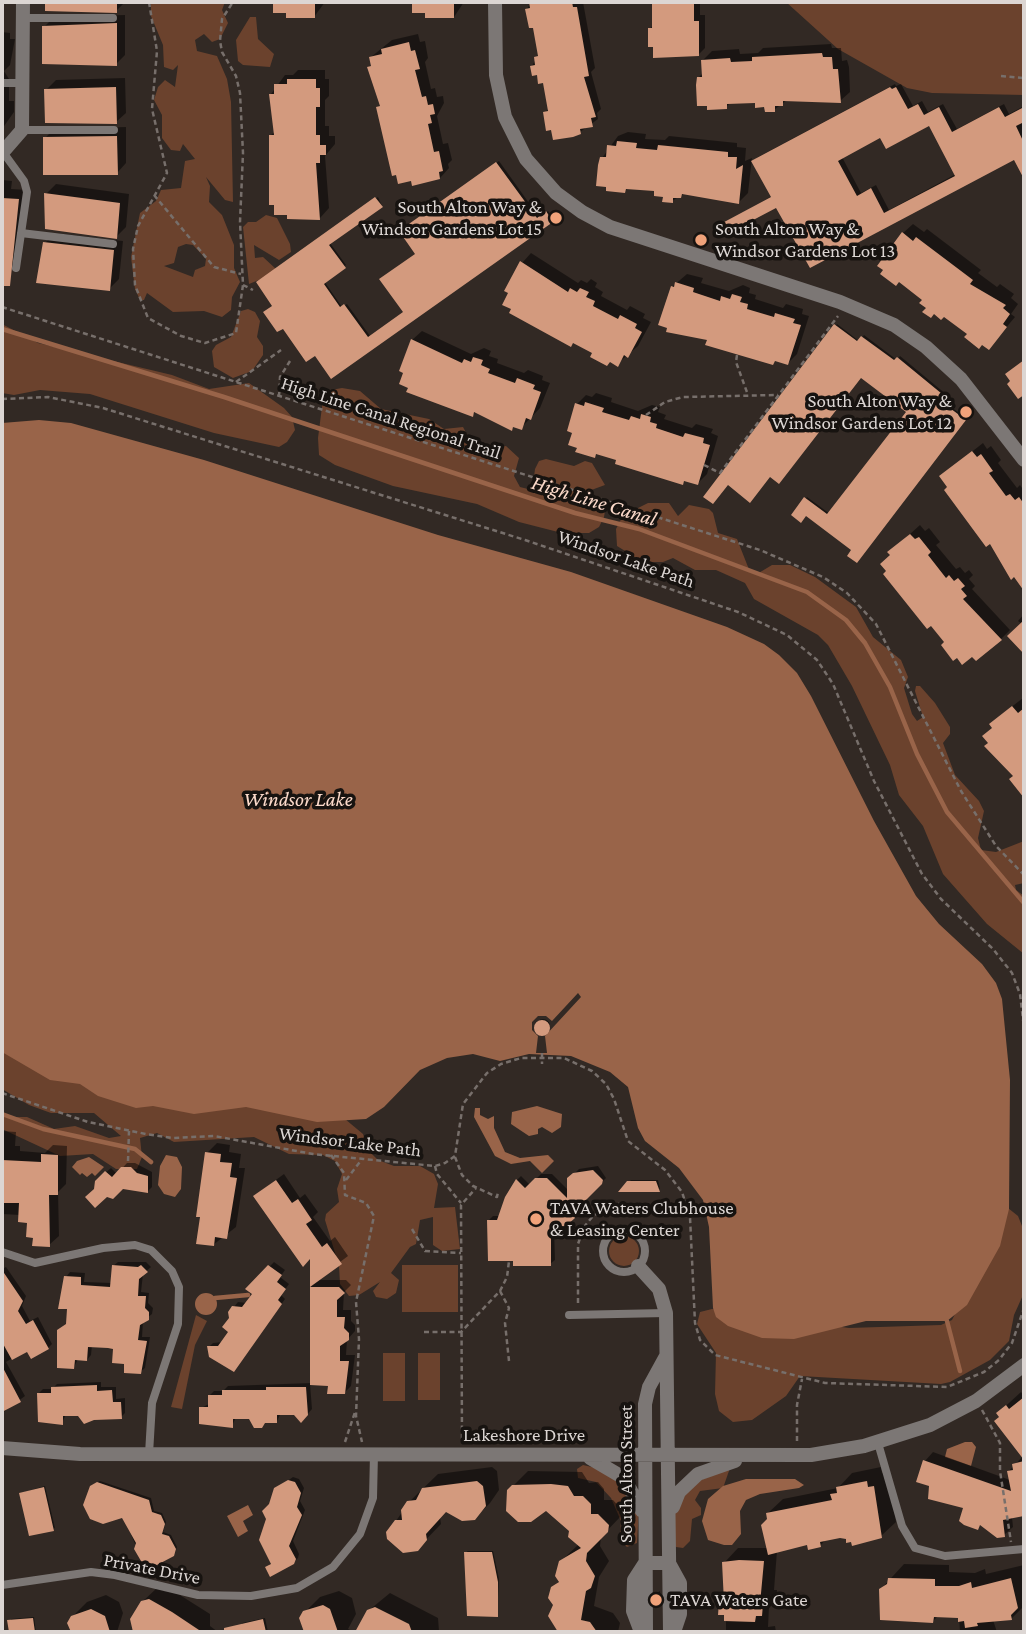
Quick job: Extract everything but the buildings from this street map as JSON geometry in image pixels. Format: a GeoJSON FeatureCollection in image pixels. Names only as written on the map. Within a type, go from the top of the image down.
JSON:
{"type":"FeatureCollection","features":[{"type":"Feature","properties":{"kind":"street"},"geometry":{"type":"LineString","coordinates":[[2,152],[22,130],[23,2]]}},
{"type":"Feature","properties":{"kind":"street"},"geometry":{"type":"LineString","coordinates":[[495,2],[496,75],[505,117],[526,159],[556,193],[582,212],[610,227],[844,303],[894,326],[937,356],[973,392],[1024,460]]}},
{"type":"Feature","properties":{"kind":"street","name":"South Alton Street"},"geometry":{"type":"LineString","coordinates":[[638,1266],[659,1289],[666,1313],[672,1632]]}},
{"type":"Feature","properties":{"kind":"street","name":"South Alton Street"},"geometry":{"type":"LineString","coordinates":[[644,1632],[633,1611],[633,1586],[645,1563],[646,1395],[663,1365],[668,1348]]}},
{"type":"Feature","properties":{"kind":"street","name":"Lakeshore Drive"},"geometry":{"type":"LineString","coordinates":[[2,1448],[68,1454],[798,1456],[842,1451],[878,1443],[930,1425],[976,1401],[1024,1365]]}},
{"type":"Feature","properties":{"kind":"street"},"geometry":{"type":"LineString","coordinates":[[583,1455],[618,1473],[632,1489],[645,1518]]}},
{"type":"Feature","properties":{"kind":"street"},"geometry":{"type":"LineString","coordinates":[[670,1518],[679,1492],[698,1474],[754,1456]]}},
{"type":"Feature","properties":{"kind":"street"},"geometry":{"type":"LineString","coordinates":[[645,1563],[669,1563]]}},
{"type":"Feature","properties":{"kind":"lane"},"geometry":{"type":"LineString","coordinates":[[24,18],[114,18]]}},
{"type":"Feature","properties":{"kind":"lane"},"geometry":{"type":"LineString","coordinates":[[2,83],[24,83]]}},
{"type":"Feature","properties":{"kind":"lane"},"geometry":{"type":"LineString","coordinates":[[22,130],[114,130]]}},
{"type":"Feature","properties":{"kind":"lane"},"geometry":{"type":"LineString","coordinates":[[2,152],[24,181],[27,192],[16,268]]}},
{"type":"Feature","properties":{"kind":"lane"},"geometry":{"type":"LineString","coordinates":[[21,233],[113,244]]}},
{"type":"Feature","properties":{"kind":"lane"},"geometry":{"type":"LineString","coordinates":[[626,1229],[641,1237],[645,1254],[638,1266],[622,1272],[610,1266],[603,1251],[609,1235],[626,1229]]}},
{"type":"Feature","properties":{"kind":"lane"},"geometry":{"type":"LineString","coordinates":[[2,1252],[35,1263],[103,1248],[135,1245],[152,1250],[172,1271],[179,1287],[178,1324],[152,1400],[149,1454]]}},
{"type":"Feature","properties":{"kind":"lane"},"geometry":{"type":"LineString","coordinates":[[573,1314],[666,1313]]}},
{"type":"Feature","properties":{"kind":"lane"},"geometry":{"type":"LineString","coordinates":[[878,1443],[904,1533],[915,1548],[945,1556],[1024,1549]]}},
{"type":"Feature","properties":{"kind":"lane","name":"Private Drive"},"geometry":{"type":"LineString","coordinates":[[2,1585],[91,1572],[114,1574],[198,1595],[251,1596],[297,1588],[333,1567],[360,1534],[373,1498],[369,1454]]}},
{"type":"Feature","properties":{"kind":"path"},"geometry":{"type":"LineString","coordinates":[[149,2],[157,43],[152,109],[167,173],[166,179],[153,195],[141,218],[133,249],[135,285],[148,318],[181,336],[202,343],[231,336],[239,326],[243,285],[240,205],[243,148],[240,93],[236,76],[222,52],[219,41],[221,23],[233,2]]}},
{"type":"Feature","properties":{"kind":"path"},"geometry":{"type":"LineString","coordinates":[[1002,76],[1024,78]]}},
{"type":"Feature","properties":{"kind":"path"},"geometry":{"type":"LineString","coordinates":[[153,195],[214,267],[241,274]]}},
{"type":"Feature","properties":{"kind":"path"},"geometry":{"type":"LineString","coordinates":[[243,285],[253,290]]}},
{"type":"Feature","properties":{"kind":"path"},"geometry":{"type":"LineString","coordinates":[[704,465],[720,473],[836,318],[844,303]]}},
{"type":"Feature","properties":{"kind":"path","name":"High Line Canal Regional Trail"},"geometry":{"type":"LineString","coordinates":[[2,307],[760,550],[823,577],[847,593],[876,624],[961,791],[996,846],[1024,875]]}},
{"type":"Feature","properties":{"kind":"path"},"geometry":{"type":"LineString","coordinates":[[236,382],[282,350]]}},
{"type":"Feature","properties":{"kind":"path"},"geometry":{"type":"LineString","coordinates":[[737,355],[736,362],[748,395]]}},
{"type":"Feature","properties":{"kind":"path"},"geometry":{"type":"LineString","coordinates":[[279,398],[279,381],[290,361]]}},
{"type":"Feature","properties":{"kind":"path"},"geometry":{"type":"LineString","coordinates":[[646,415],[657,406],[682,397],[778,395]]}},
{"type":"Feature","properties":{"kind":"path","name":"Windsor Lake Path"},"geometry":{"type":"LineString","coordinates":[[2,399],[48,397],[103,408],[515,536],[738,612],[787,635],[817,660],[833,684],[874,781],[922,874],[941,899],[993,949],[1012,973],[1020,994],[1024,1028]]}},
{"type":"Feature","properties":{"kind":"path"},"geometry":{"type":"LineString","coordinates":[[542,1055],[542,1064]]}},
{"type":"Feature","properties":{"kind":"path"},"geometry":{"type":"LineString","coordinates":[[498,1192],[497,1197],[476,1188],[462,1175],[455,1156],[460,1111],[475,1085],[506,1062],[542,1055],[570,1060],[596,1074],[613,1096],[628,1141],[665,1170],[686,1201],[690,1217],[695,1323],[700,1339],[709,1350],[727,1360],[802,1379],[830,1383],[932,1387],[958,1383],[988,1369],[999,1360],[1012,1343],[1024,1308]]}},
{"type":"Feature","properties":{"kind":"path","name":"Windsor Lake Path"},"geometry":{"type":"LineString","coordinates":[[2,1093],[88,1122],[169,1137],[210,1135],[331,1155],[435,1166],[455,1156]]}},
{"type":"Feature","properties":{"kind":"path"},"geometry":{"type":"LineString","coordinates":[[128,1161],[129,1130]]}},
{"type":"Feature","properties":{"kind":"path"},"geometry":{"type":"LineString","coordinates":[[331,1155],[346,1180]]}},
{"type":"Feature","properties":{"kind":"path"},"geometry":{"type":"LineString","coordinates":[[343,1454],[348,1429],[356,1409],[359,1379],[356,1290],[373,1216],[366,1203],[345,1195],[346,1180],[364,1157]]}},
{"type":"Feature","properties":{"kind":"path"},"geometry":{"type":"LineString","coordinates":[[435,1166],[437,1174],[461,1203],[462,1439]]}},
{"type":"Feature","properties":{"kind":"path"},"geometry":{"type":"LineString","coordinates":[[461,1203],[476,1188]]}},
{"type":"Feature","properties":{"kind":"path"},"geometry":{"type":"LineString","coordinates":[[573,1314],[578,1244],[590,1219],[600,1210],[617,1204],[671,1206],[686,1201]]}},
{"type":"Feature","properties":{"kind":"path"},"geometry":{"type":"LineString","coordinates":[[412,1229],[425,1251],[461,1252]]}},
{"type":"Feature","properties":{"kind":"path"},"geometry":{"type":"LineString","coordinates":[[424,1332],[461,1332],[500,1291],[507,1277],[509,1261]]}},
{"type":"Feature","properties":{"kind":"path"},"geometry":{"type":"LineString","coordinates":[[500,1291],[509,1308],[505,1323],[509,1361]]}},
{"type":"Feature","properties":{"kind":"path"},"geometry":{"type":"LineString","coordinates":[[798,1456],[797,1410],[802,1379]]}},
{"type":"Feature","properties":{"kind":"path"},"geometry":{"type":"LineString","coordinates":[[976,1401],[1000,1443],[1000,1471],[1012,1550]]}},
{"type":"Feature","properties":{"kind":"path"},"geometry":{"type":"LineString","coordinates":[[356,1409],[369,1454]]}},
{"type":"Feature","properties":{"kind":"shaded area"},"geometry":{"type":"Polygon","coordinates":[[[151,2],[225,2],[222,10],[228,23],[220,39],[212,42],[204,34],[195,40],[197,51],[217,56],[227,79],[231,102],[233,202],[225,200],[206,177],[210,186],[209,202],[222,215],[234,245],[234,268],[240,282],[232,297],[231,310],[222,317],[204,311],[173,312],[147,293],[144,300],[140,300],[135,289],[131,257],[140,213],[156,201],[161,190],[181,188],[185,161],[195,159],[183,144],[180,151],[171,150],[162,138],[162,115],[154,100],[158,87],[165,80],[175,87],[178,65],[173,70],[164,67],[163,45],[151,16],[151,2]],[[193,245],[178,247],[174,263],[164,266],[193,277],[195,270],[205,266],[206,259],[193,245]]]}},
{"type":"Feature","properties":{"kind":"shaded area"},"geometry":{"type":"Polygon","coordinates":[[[786,2],[1024,2],[1024,95],[932,93],[907,88],[838,49],[786,2]]]}},
{"type":"Feature","properties":{"kind":"shaded area"},"geometry":{"type":"Polygon","coordinates":[[[250,17],[256,17],[258,39],[274,54],[270,67],[243,65],[238,61],[236,40],[250,17]]]}},
{"type":"Feature","properties":{"kind":"shaded area"},"geometry":{"type":"Polygon","coordinates":[[[266,215],[277,218],[290,244],[291,252],[279,260],[254,245],[255,258],[263,257],[276,269],[271,275],[249,284],[243,227],[248,222],[256,222],[266,215]]]}},
{"type":"Feature","properties":{"kind":"shaded area"},"geometry":{"type":"Polygon","coordinates":[[[248,309],[255,312],[260,321],[257,337],[263,346],[263,355],[252,371],[233,378],[214,367],[212,351],[216,345],[231,337],[241,311],[248,309]]]}},
{"type":"Feature","properties":{"kind":"shaded area"},"geometry":{"type":"Polygon","coordinates":[[[2,324],[38,343],[172,375],[209,389],[249,383],[284,408],[292,417],[295,430],[287,442],[279,447],[214,433],[90,394],[40,390],[14,395],[2,393],[2,324]]]}},
{"type":"Feature","properties":{"kind":"shaded area"},"geometry":{"type":"Polygon","coordinates":[[[342,388],[360,391],[381,409],[429,419],[444,429],[463,427],[472,444],[483,449],[506,446],[519,458],[514,476],[520,487],[528,489],[533,485],[539,461],[546,459],[574,466],[585,461],[592,463],[605,485],[575,496],[574,501],[577,504],[599,503],[605,511],[599,527],[589,533],[562,533],[519,522],[477,504],[393,486],[335,465],[319,455],[318,438],[323,399],[331,390],[342,388]]]}},
{"type":"Feature","properties":{"kind":"shaded area"},"geometry":{"type":"Polygon","coordinates":[[[648,503],[669,503],[678,516],[689,505],[709,509],[713,513],[718,533],[737,539],[750,572],[757,574],[772,565],[790,565],[815,577],[856,607],[873,637],[901,660],[908,677],[904,688],[917,721],[923,717],[915,691],[916,686],[920,686],[950,727],[950,734],[943,743],[955,775],[979,801],[984,811],[978,838],[981,850],[996,852],[1024,841],[1024,883],[1015,885],[1016,890],[1024,896],[1024,954],[987,924],[943,874],[923,826],[899,795],[890,765],[852,686],[828,645],[818,635],[754,599],[745,583],[716,570],[695,570],[673,558],[663,562],[643,562],[617,546],[616,529],[620,521],[626,514],[648,503]]]}},
{"type":"Feature","properties":{"kind":"shaded area"},"geometry":{"type":"Polygon","coordinates":[[[2,1044],[230,1101],[345,1119],[363,1134],[369,1151],[378,1160],[394,1166],[420,1166],[434,1174],[438,1184],[434,1208],[455,1207],[460,1249],[442,1251],[433,1245],[433,1217],[420,1220],[416,1244],[410,1247],[391,1273],[399,1280],[396,1293],[387,1299],[376,1297],[373,1291],[380,1282],[359,1295],[349,1296],[340,1284],[339,1266],[325,1220],[326,1214],[339,1202],[337,1189],[342,1174],[335,1161],[323,1155],[289,1154],[254,1137],[174,1142],[157,1133],[140,1138],[142,1157],[137,1169],[116,1169],[93,1154],[60,1156],[2,1129],[2,1117],[27,1117],[54,1129],[75,1126],[109,1138],[121,1136],[94,1113],[51,1113],[29,1105],[2,1089],[2,1044]]]}},
{"type":"Feature","properties":{"kind":"shaded area"},"geometry":{"type":"Polygon","coordinates":[[[1008,1208],[1018,1216],[1024,1231],[1023,1295],[1014,1315],[1009,1341],[990,1360],[950,1382],[941,1384],[800,1376],[786,1396],[752,1420],[733,1422],[719,1411],[715,1394],[716,1353],[697,1324],[700,1312],[712,1309],[849,1328],[941,1325],[952,1320],[1008,1208]]]}},
{"type":"Feature","properties":{"kind":"shaded area"},"geometry":{"type":"Polygon","coordinates":[[[624,1236],[635,1240],[639,1251],[635,1262],[624,1266],[613,1262],[609,1251],[613,1240],[624,1236]]]}},
{"type":"Feature","properties":{"kind":"shaded area"},"geometry":{"type":"Polygon","coordinates":[[[402,1265],[458,1265],[458,1312],[402,1312],[402,1265]]]}},
{"type":"Feature","properties":{"kind":"shaded area"},"geometry":{"type":"Polygon","coordinates":[[[196,1315],[207,1321],[195,1345],[182,1409],[171,1407],[196,1315]]]}},
{"type":"Feature","properties":{"kind":"shaded area"},"geometry":{"type":"Polygon","coordinates":[[[383,1353],[405,1353],[405,1401],[383,1401],[383,1353]]]}},
{"type":"Feature","properties":{"kind":"shaded area"},"geometry":{"type":"Polygon","coordinates":[[[418,1353],[440,1353],[440,1400],[418,1400],[418,1353]]]}},
{"type":"Feature","properties":{"kind":"shaded area"},"geometry":{"type":"Polygon","coordinates":[[[583,1465],[614,1472],[639,1508],[637,1543],[627,1547],[620,1540],[621,1521],[611,1498],[596,1482],[578,1478],[577,1469],[583,1465]]]}},
{"type":"Feature","properties":{"kind":"shaded area"},"geometry":{"type":"Polygon","coordinates":[[[730,1468],[723,1488],[700,1491],[695,1500],[701,1508],[701,1515],[692,1519],[690,1541],[683,1548],[676,1547],[672,1543],[672,1515],[686,1486],[730,1468]]]}},
{"type":"Feature","properties":{"kind":"water","name":"Windsor Lake"},"geometry":{"type":"Polygon","coordinates":[[[39,420],[71,423],[204,460],[438,535],[571,572],[727,627],[764,644],[779,655],[797,673],[811,696],[874,821],[916,896],[939,924],[982,964],[996,983],[1002,999],[1010,1080],[1009,1209],[1000,1246],[967,1305],[947,1321],[866,1321],[794,1339],[762,1338],[728,1326],[716,1317],[713,1308],[709,1227],[703,1200],[679,1168],[645,1141],[638,1128],[628,1087],[610,1072],[571,1056],[529,1054],[500,1061],[473,1054],[447,1058],[420,1070],[384,1107],[366,1119],[317,1122],[246,1107],[194,1114],[153,1106],[136,1108],[98,1096],[80,1084],[50,1080],[2,1052],[2,423],[39,420]]]}},
{"type":"Feature","properties":{"kind":"water"},"geometry":{"type":"Polygon","coordinates":[[[537,1106],[562,1114],[561,1127],[552,1133],[542,1127],[538,1129],[538,1134],[529,1136],[511,1124],[512,1112],[537,1106]]]}},
{"type":"Feature","properties":{"kind":"water"},"geometry":{"type":"Polygon","coordinates":[[[475,1108],[480,1108],[480,1115],[488,1119],[494,1116],[494,1128],[505,1152],[520,1158],[548,1155],[554,1161],[542,1173],[530,1161],[511,1164],[495,1156],[474,1117],[475,1108]]]}},
{"type":"Feature","properties":{"kind":"water"},"geometry":{"type":"Polygon","coordinates":[[[166,1155],[177,1157],[182,1167],[181,1189],[175,1197],[164,1194],[158,1185],[160,1166],[166,1155]]]}},
{"type":"Feature","properties":{"kind":"water"},"geometry":{"type":"Polygon","coordinates":[[[89,1157],[104,1167],[95,1176],[92,1173],[87,1177],[82,1173],[80,1175],[72,1167],[77,1161],[89,1157]]]}},
{"type":"Feature","properties":{"kind":"water"},"geometry":{"type":"Polygon","coordinates":[[[206,1293],[214,1296],[217,1304],[214,1312],[206,1315],[198,1312],[195,1304],[198,1296],[206,1293]]]}},
{"type":"Feature","properties":{"kind":"water"},"geometry":{"type":"Polygon","coordinates":[[[972,1442],[976,1447],[971,1466],[945,1457],[947,1449],[972,1442]]]}},
{"type":"Feature","properties":{"kind":"water"},"geometry":{"type":"Polygon","coordinates":[[[746,1479],[795,1479],[804,1485],[760,1494],[746,1500],[740,1511],[741,1534],[732,1545],[708,1540],[702,1521],[708,1499],[723,1486],[746,1479]]]}},
{"type":"Feature","properties":{"kind":"water"},"geometry":{"type":"Polygon","coordinates":[[[248,1505],[253,1515],[243,1521],[248,1531],[238,1537],[227,1516],[248,1505]]]}},
{"type":"Feature","properties":{"kind":"pier"},"geometry":{"type":"Polygon","coordinates":[[[578,993],[581,997],[545,1036],[547,1053],[536,1053],[538,1036],[532,1030],[532,1022],[538,1016],[546,1016],[552,1021],[578,993]]]}},
{"type":"Feature","properties":{"kind":"waterway","name":"High Line Canal"},"geometry":{"type":"LineString","coordinates":[[2,329],[224,397],[575,513],[639,529],[807,592],[846,620],[865,643],[890,687],[917,754],[947,812],[1024,903]]}},
{"type":"Feature","properties":{"kind":"waterway"},"geometry":{"type":"LineString","coordinates":[[2,1114],[43,1129],[135,1149],[151,1162]]}},
{"type":"Feature","properties":{"kind":"waterway"},"geometry":{"type":"LineString","coordinates":[[215,1298],[248,1295]]}},
{"type":"Feature","properties":{"kind":"waterway"},"geometry":{"type":"LineString","coordinates":[[947,1321],[960,1371]]}},
{"type":"Feature","properties":{"kind":"place","name":"South Alton Way & Windsor Gardens Lot 15"},"geometry":{"type":"Point","coordinates":[556,218]}},
{"type":"Feature","properties":{"kind":"place","name":"South Alton Way & Windsor Gardens Lot 13"},"geometry":{"type":"Point","coordinates":[701,240]}},
{"type":"Feature","properties":{"kind":"place","name":"South Alton Way & Windsor Gardens Lot 12"},"geometry":{"type":"Point","coordinates":[966,412]}},
{"type":"Feature","properties":{"kind":"place","name":"TAVA Waters Clubhouse & Leasing Center"},"geometry":{"type":"Point","coordinates":[536,1219]}},
{"type":"Feature","properties":{"kind":"place","name":"TAVA Waters Gate"},"geometry":{"type":"Point","coordinates":[656,1600]}}]}
